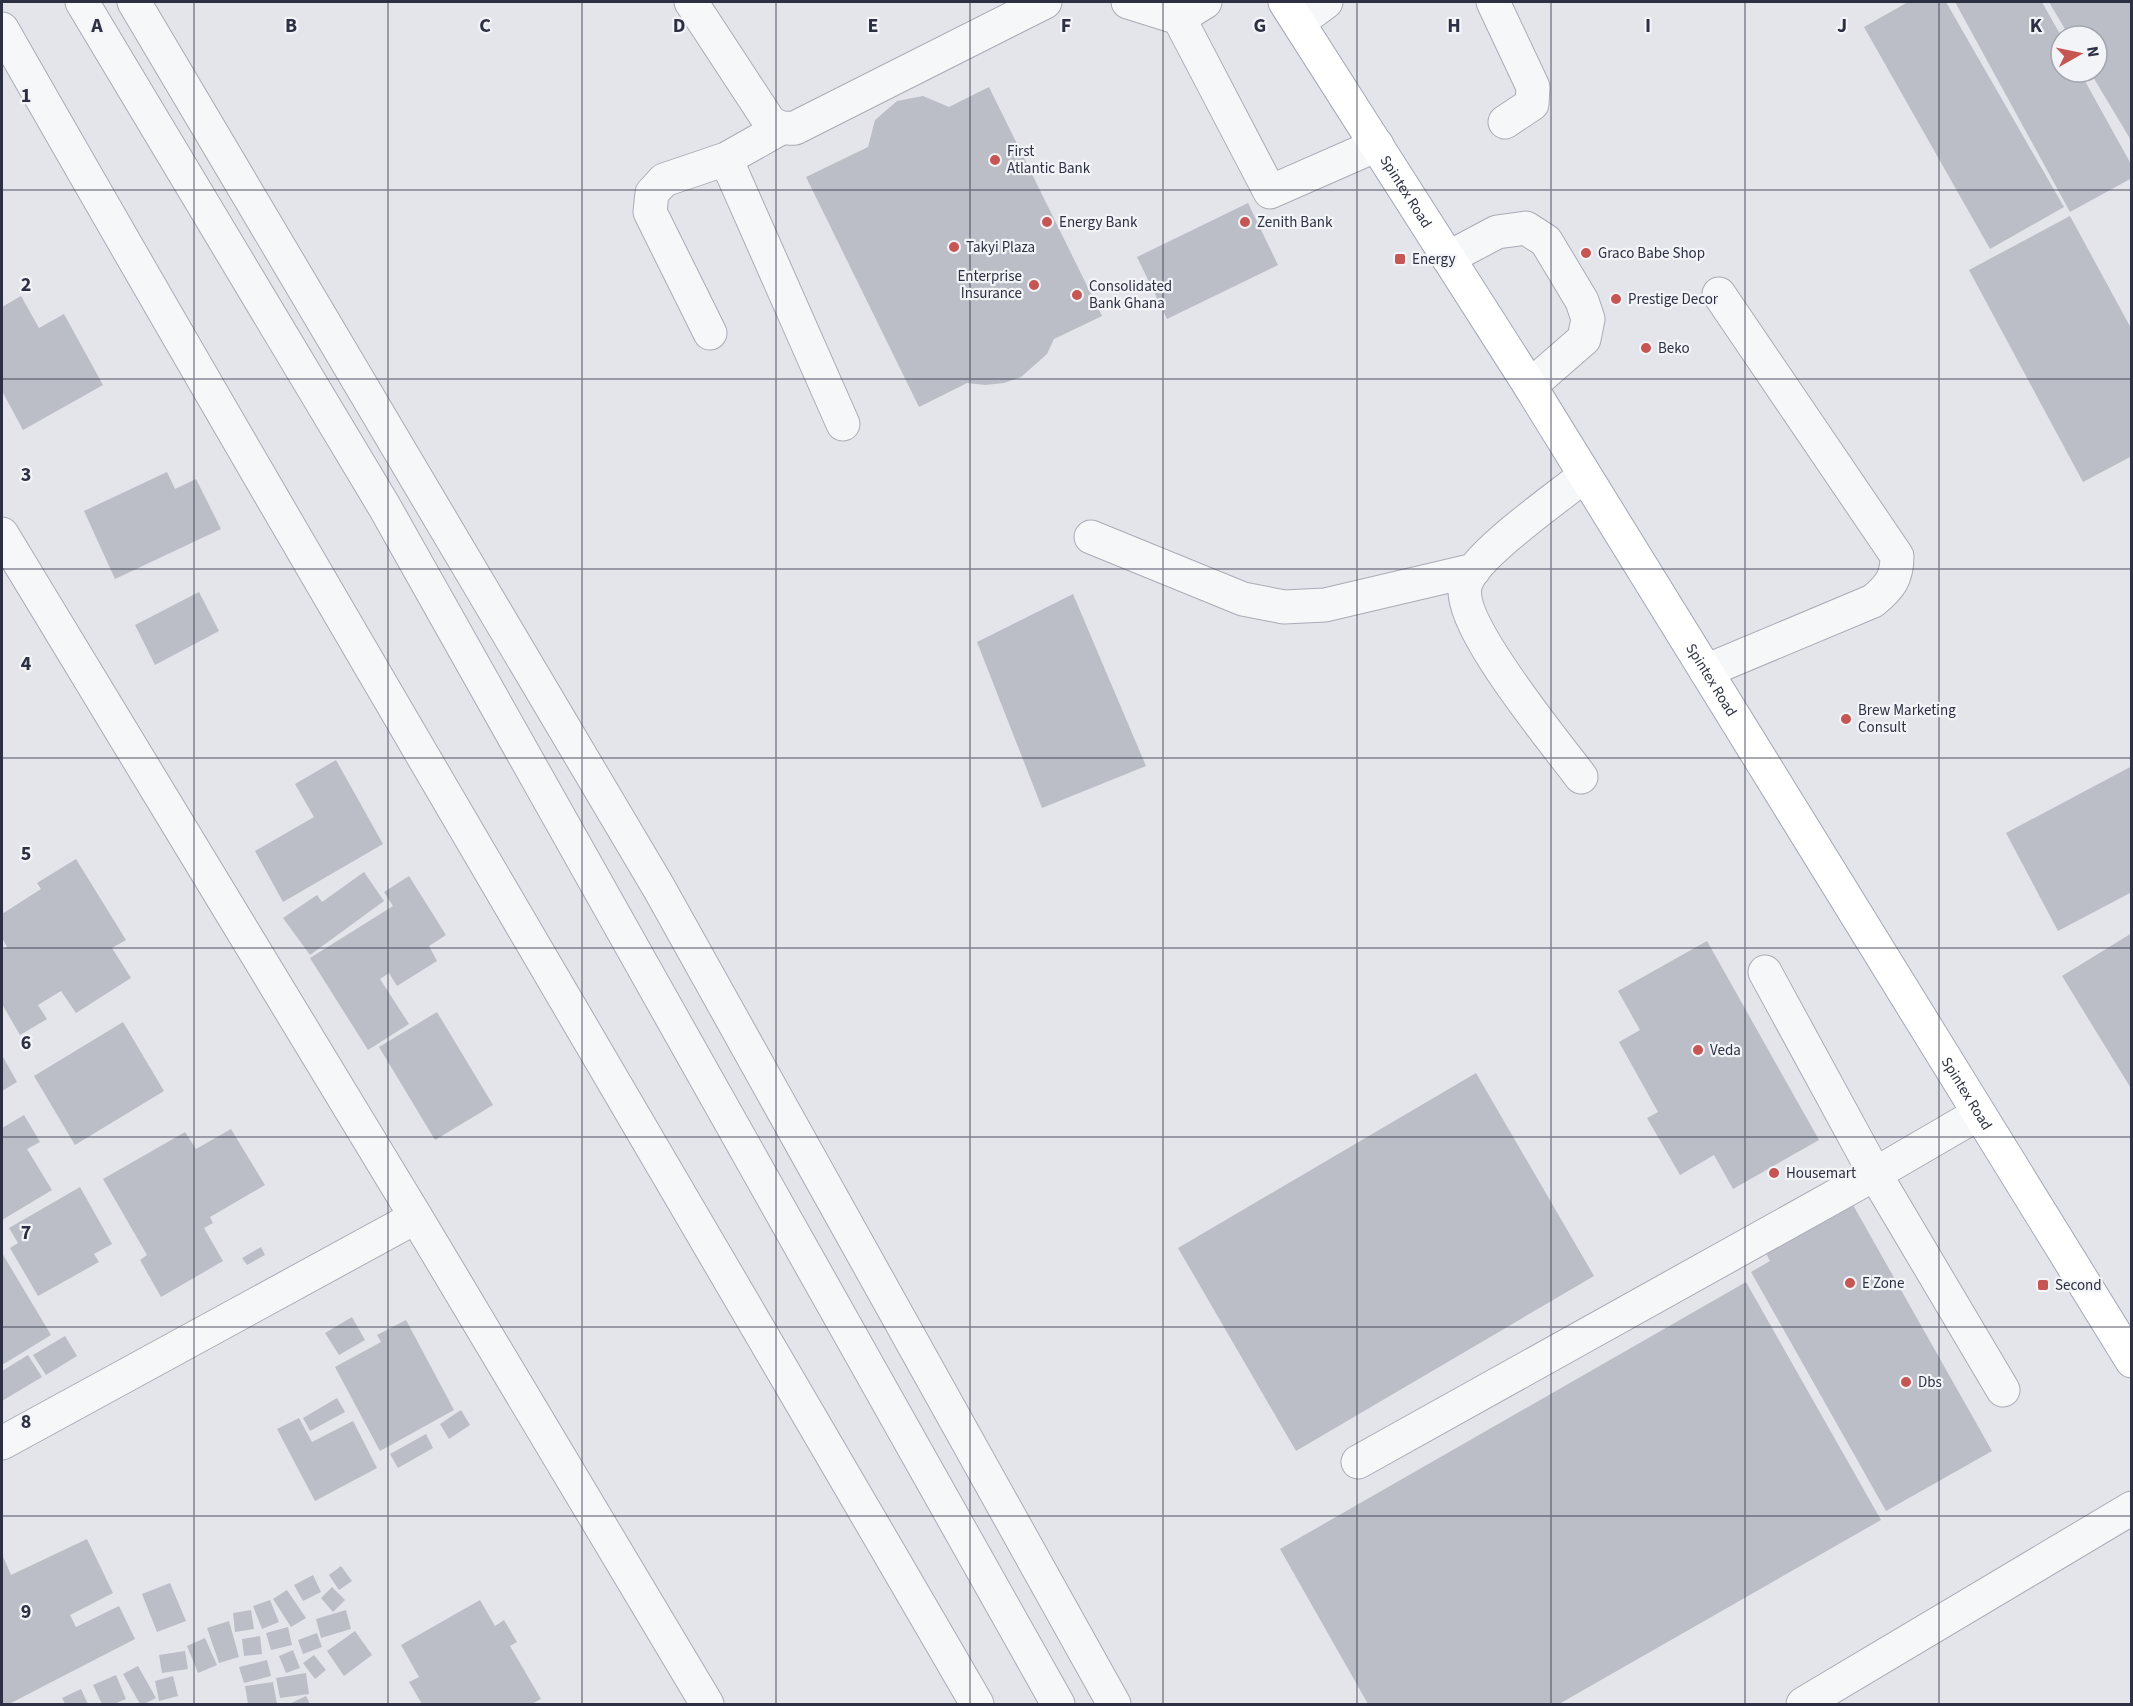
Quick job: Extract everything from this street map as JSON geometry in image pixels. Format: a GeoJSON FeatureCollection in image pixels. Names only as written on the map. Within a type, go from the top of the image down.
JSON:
{"type":"FeatureCollection","features":[{"type":"Feature","properties":{"kind":"main road","name":"Spintex Road"},"geometry":{"type":"LineString","coordinates":[[1292,12],[1530,386],[2132,1361]]}},
{"type":"Feature","properties":{"kind":"street"},"geometry":{"type":"LineString","coordinates":[[82,2],[390,517],[1058,1704]]}},
{"type":"Feature","properties":{"kind":"street"},"geometry":{"type":"LineString","coordinates":[[134,2],[659,888],[1114,1704]]}},
{"type":"Feature","properties":{"kind":"street"},"geometry":{"type":"LineString","coordinates":[[691,2],[769,122],[781,128],[795,128],[1045,2]]}},
{"type":"Feature","properties":{"kind":"street"},"geometry":{"type":"LineString","coordinates":[[1128,2],[1192,10],[1270,192],[1377,145]]}},
{"type":"Feature","properties":{"kind":"street"},"geometry":{"type":"LineString","coordinates":[[1292,12],[1326,2]]}},
{"type":"Feature","properties":{"kind":"street"},"geometry":{"type":"LineString","coordinates":[[1493,2],[1533,87],[1532,104],[1505,122]]}},
{"type":"Feature","properties":{"kind":"street"},"geometry":{"type":"LineString","coordinates":[[2,28],[534,949],[738,1292],[977,1704]]}},
{"type":"Feature","properties":{"kind":"street"},"geometry":{"type":"LineString","coordinates":[[710,333],[650,212],[652,193],[664,180],[726,159],[781,128]]}},
{"type":"Feature","properties":{"kind":"street"},"geometry":{"type":"LineString","coordinates":[[726,159],[843,424]]}},
{"type":"Feature","properties":{"kind":"street"},"geometry":{"type":"LineString","coordinates":[[1448,258],[1497,232],[1527,228],[1546,241],[1582,302],[1588,319],[1584,339],[1530,386]]}},
{"type":"Feature","properties":{"kind":"street"},"geometry":{"type":"LineString","coordinates":[[1706,671],[1873,601],[1890,587],[1897,571],[1897,556],[1719,294]]}},
{"type":"Feature","properties":{"kind":"street"},"geometry":{"type":"LineString","coordinates":[[1581,777],[1485,647],[1464,602],[1466,582],[1482,559],[1584,476]]}},
{"type":"Feature","properties":{"kind":"street"},"geometry":{"type":"LineString","coordinates":[[2,534],[416,1217],[707,1704]]}},
{"type":"Feature","properties":{"kind":"street"},"geometry":{"type":"LineString","coordinates":[[1091,537],[1243,598],[1284,607],[1325,605],[1474,570]]}},
{"type":"Feature","properties":{"kind":"street"},"geometry":{"type":"LineString","coordinates":[[1765,972],[1875,1174],[2003,1390]]}},
{"type":"Feature","properties":{"kind":"street"},"geometry":{"type":"LineString","coordinates":[[1358,1462],[1875,1174],[1978,1114]]}},
{"type":"Feature","properties":{"kind":"street"},"geometry":{"type":"LineString","coordinates":[[2,1443],[416,1217]]}},
{"type":"Feature","properties":{"kind":"street"},"geometry":{"type":"LineString","coordinates":[[1803,1704],[2132,1508]]}},
{"type":"Feature","properties":{"kind":"building"},"geometry":{"type":"Polygon","coordinates":[[[1908,2],[1946,2],[2064,207],[1990,249],[1864,27],[1908,2]]]}},
{"type":"Feature","properties":{"kind":"building"},"geometry":{"type":"Polygon","coordinates":[[[1955,2],[2042,2],[2054,24],[2049,24],[2049,84],[2087,84],[2132,166],[2132,178],[2070,212],[1955,2]]]}},
{"type":"Feature","properties":{"kind":"building"},"geometry":{"type":"Polygon","coordinates":[[[2049,2],[2132,2],[2132,142],[2097,84],[2109,84],[2109,24],[2062,24],[2049,2]]]}},
{"type":"Feature","properties":{"kind":"building","name":"Takyi Plaza"},"geometry":{"type":"Polygon","coordinates":[[[989,87],[1102,316],[1054,339],[1047,354],[1021,377],[1004,383],[985,385],[967,383],[919,407],[806,177],[868,147],[875,120],[897,101],[923,96],[949,107],[989,87]]]}},
{"type":"Feature","properties":{"kind":"building"},"geometry":{"type":"Polygon","coordinates":[[[1248,203],[1278,265],[1167,319],[1137,257],[1248,203]]]}},
{"type":"Feature","properties":{"kind":"building"},"geometry":{"type":"Polygon","coordinates":[[[2070,216],[2132,330],[2132,456],[2083,482],[1969,270],[2070,216]]]}},
{"type":"Feature","properties":{"kind":"building"},"geometry":{"type":"Polygon","coordinates":[[[21,296],[39,328],[64,314],[103,385],[23,430],[2,391],[2,307],[21,296]]]}},
{"type":"Feature","properties":{"kind":"building"},"geometry":{"type":"Polygon","coordinates":[[[167,472],[175,489],[196,479],[221,529],[115,579],[84,511],[167,472]]]}},
{"type":"Feature","properties":{"kind":"building"},"geometry":{"type":"Polygon","coordinates":[[[199,592],[219,631],[155,665],[135,625],[199,592]]]}},
{"type":"Feature","properties":{"kind":"building"},"geometry":{"type":"Polygon","coordinates":[[[1073,594],[1146,766],[1042,808],[977,642],[1073,594]]]}},
{"type":"Feature","properties":{"kind":"building"},"geometry":{"type":"Polygon","coordinates":[[[336,760],[383,844],[283,902],[255,851],[314,817],[295,784],[336,760]]]}},
{"type":"Feature","properties":{"kind":"building"},"geometry":{"type":"Polygon","coordinates":[[[2132,766],[2132,892],[2058,931],[2006,833],[2132,766]]]}},
{"type":"Feature","properties":{"kind":"building"},"geometry":{"type":"Polygon","coordinates":[[[76,859],[126,940],[112,948],[131,978],[76,1013],[61,991],[38,1005],[47,1019],[20,1035],[2,1004],[2,950],[7,947],[2,938],[2,914],[41,889],[37,883],[76,859]]]}},
{"type":"Feature","properties":{"kind":"building"},"geometry":{"type":"Polygon","coordinates":[[[364,872],[384,901],[310,955],[283,918],[317,895],[322,902],[364,872]]]}},
{"type":"Feature","properties":{"kind":"building"},"geometry":{"type":"Polygon","coordinates":[[[409,876],[446,935],[429,946],[437,961],[397,986],[389,973],[380,979],[409,1024],[368,1050],[310,958],[393,906],[384,892],[409,876]]]}},
{"type":"Feature","properties":{"kind":"building"},"geometry":{"type":"Polygon","coordinates":[[[2132,933],[2132,1090],[2062,976],[2132,933]]]}},
{"type":"Feature","properties":{"kind":"building"},"geometry":{"type":"Polygon","coordinates":[[[1707,941],[1819,1140],[1733,1189],[1714,1155],[1680,1175],[1647,1118],[1658,1112],[1619,1042],[1640,1030],[1618,991],[1707,941]]]}},
{"type":"Feature","properties":{"kind":"building"},"geometry":{"type":"Polygon","coordinates":[[[437,1012],[493,1105],[435,1140],[379,1047],[437,1012]]]}},
{"type":"Feature","properties":{"kind":"building"},"geometry":{"type":"Polygon","coordinates":[[[123,1022],[164,1091],[75,1145],[34,1076],[123,1022]]]}},
{"type":"Feature","properties":{"kind":"building"},"geometry":{"type":"Polygon","coordinates":[[[2,1055],[17,1082],[2,1091],[2,1055]]]}},
{"type":"Feature","properties":{"kind":"building"},"geometry":{"type":"Polygon","coordinates":[[[1476,1073],[1594,1276],[1296,1451],[1178,1248],[1476,1073]]]}},
{"type":"Feature","properties":{"kind":"building"},"geometry":{"type":"Polygon","coordinates":[[[24,1115],[40,1142],[27,1149],[52,1190],[2,1220],[2,1128],[24,1115]]]}},
{"type":"Feature","properties":{"kind":"building"},"geometry":{"type":"Polygon","coordinates":[[[231,1129],[265,1185],[210,1217],[213,1223],[204,1228],[223,1261],[161,1297],[140,1260],[147,1255],[103,1179],[185,1132],[196,1149],[231,1129]]]}},
{"type":"Feature","properties":{"kind":"building"},"geometry":{"type":"Polygon","coordinates":[[[80,1187],[112,1244],[94,1254],[99,1262],[38,1296],[10,1248],[18,1243],[9,1228],[80,1187]]]}},
{"type":"Feature","properties":{"kind":"building"},"geometry":{"type":"Polygon","coordinates":[[[1853,1205],[1992,1451],[1886,1511],[1751,1272],[1770,1261],[1766,1253],[1853,1205]]]}},
{"type":"Feature","properties":{"kind":"building"},"geometry":{"type":"Polygon","coordinates":[[[261,1247],[265,1255],[247,1265],[242,1258],[261,1247]]]}},
{"type":"Feature","properties":{"kind":"building"},"geometry":{"type":"Polygon","coordinates":[[[2,1253],[51,1335],[2,1365],[2,1253]]]}},
{"type":"Feature","properties":{"kind":"building"},"geometry":{"type":"Polygon","coordinates":[[[1746,1282],[1881,1520],[1559,1704],[1368,1704],[1280,1549],[1746,1282]]]}},
{"type":"Feature","properties":{"kind":"building"},"geometry":{"type":"Polygon","coordinates":[[[352,1317],[365,1340],[339,1355],[325,1333],[352,1317]]]}},
{"type":"Feature","properties":{"kind":"building"},"geometry":{"type":"Polygon","coordinates":[[[406,1320],[454,1410],[380,1451],[335,1367],[381,1342],[377,1335],[406,1320]]]}},
{"type":"Feature","properties":{"kind":"building"},"geometry":{"type":"Polygon","coordinates":[[[65,1336],[77,1356],[46,1375],[33,1355],[65,1336]]]}},
{"type":"Feature","properties":{"kind":"building"},"geometry":{"type":"Polygon","coordinates":[[[28,1355],[42,1377],[2,1401],[2,1371],[28,1355]]]}},
{"type":"Feature","properties":{"kind":"building"},"geometry":{"type":"Polygon","coordinates":[[[337,1398],[345,1412],[310,1431],[303,1418],[337,1398]]]}},
{"type":"Feature","properties":{"kind":"building"},"geometry":{"type":"Polygon","coordinates":[[[461,1410],[470,1425],[449,1439],[440,1424],[461,1410]]]}},
{"type":"Feature","properties":{"kind":"building"},"geometry":{"type":"Polygon","coordinates":[[[299,1418],[312,1442],[353,1421],[377,1468],[315,1501],[277,1429],[299,1418]]]}},
{"type":"Feature","properties":{"kind":"building"},"geometry":{"type":"Polygon","coordinates":[[[426,1434],[433,1448],[398,1468],[390,1454],[426,1434]]]}},
{"type":"Feature","properties":{"kind":"building"},"geometry":{"type":"Polygon","coordinates":[[[87,1539],[113,1593],[70,1615],[76,1627],[119,1606],[135,1639],[9,1704],[2,1704],[2,1554],[11,1575],[87,1539]]]}},
{"type":"Feature","properties":{"kind":"building"},"geometry":{"type":"Polygon","coordinates":[[[341,1566],[352,1581],[339,1590],[329,1575],[341,1566]]]}},
{"type":"Feature","properties":{"kind":"building"},"geometry":{"type":"Polygon","coordinates":[[[313,1575],[321,1592],[303,1601],[294,1585],[313,1575]]]}},
{"type":"Feature","properties":{"kind":"building"},"geometry":{"type":"Polygon","coordinates":[[[170,1583],[186,1621],[157,1632],[142,1594],[170,1583]]]}},
{"type":"Feature","properties":{"kind":"building"},"geometry":{"type":"Polygon","coordinates":[[[332,1587],[345,1600],[333,1612],[321,1598],[332,1587]]]}},
{"type":"Feature","properties":{"kind":"building"},"geometry":{"type":"Polygon","coordinates":[[[287,1590],[306,1618],[291,1627],[273,1599],[287,1590]]]}},
{"type":"Feature","properties":{"kind":"building"},"geometry":{"type":"Polygon","coordinates":[[[270,1600],[279,1622],[262,1629],[253,1606],[270,1600]]]}},
{"type":"Feature","properties":{"kind":"building"},"geometry":{"type":"Polygon","coordinates":[[[480,1600],[495,1626],[504,1620],[517,1642],[510,1646],[541,1699],[532,1704],[422,1704],[409,1682],[419,1677],[401,1645],[480,1600]]]}},
{"type":"Feature","properties":{"kind":"building"},"geometry":{"type":"Polygon","coordinates":[[[251,1610],[254,1629],[235,1632],[233,1613],[251,1610]]]}},
{"type":"Feature","properties":{"kind":"building"},"geometry":{"type":"Polygon","coordinates":[[[346,1610],[351,1629],[321,1638],[316,1619],[346,1610]]]}},
{"type":"Feature","properties":{"kind":"building"},"geometry":{"type":"Polygon","coordinates":[[[229,1621],[239,1657],[219,1663],[207,1628],[229,1621]]]}},
{"type":"Feature","properties":{"kind":"building"},"geometry":{"type":"Polygon","coordinates":[[[288,1627],[292,1645],[271,1650],[266,1633],[288,1627]]]}},
{"type":"Feature","properties":{"kind":"building"},"geometry":{"type":"Polygon","coordinates":[[[355,1631],[372,1655],[344,1676],[327,1651],[355,1631]]]}},
{"type":"Feature","properties":{"kind":"building"},"geometry":{"type":"Polygon","coordinates":[[[317,1633],[322,1647],[303,1654],[298,1640],[317,1633]]]}},
{"type":"Feature","properties":{"kind":"building"},"geometry":{"type":"Polygon","coordinates":[[[260,1636],[262,1654],[244,1656],[242,1639],[260,1636]]]}},
{"type":"Feature","properties":{"kind":"building"},"geometry":{"type":"Polygon","coordinates":[[[205,1638],[217,1665],[198,1673],[187,1646],[205,1638]]]}},
{"type":"Feature","properties":{"kind":"building"},"geometry":{"type":"Polygon","coordinates":[[[293,1650],[300,1668],[286,1673],[279,1656],[293,1650]]]}},
{"type":"Feature","properties":{"kind":"building"},"geometry":{"type":"Polygon","coordinates":[[[185,1651],[188,1669],[162,1673],[159,1655],[185,1651]]]}},
{"type":"Feature","properties":{"kind":"building"},"geometry":{"type":"Polygon","coordinates":[[[314,1655],[326,1670],[315,1679],[303,1663],[314,1655]]]}},
{"type":"Feature","properties":{"kind":"building"},"geometry":{"type":"Polygon","coordinates":[[[267,1660],[271,1676],[244,1683],[239,1667],[267,1660]]]}},
{"type":"Feature","properties":{"kind":"building"},"geometry":{"type":"Polygon","coordinates":[[[138,1666],[156,1698],[144,1704],[140,1704],[123,1674],[138,1666]]]}},
{"type":"Feature","properties":{"kind":"building"},"geometry":{"type":"Polygon","coordinates":[[[306,1673],[309,1694],[280,1698],[276,1678],[306,1673]]]}},
{"type":"Feature","properties":{"kind":"building"},"geometry":{"type":"Polygon","coordinates":[[[116,1675],[126,1699],[114,1704],[102,1704],[93,1685],[116,1675]]]}},
{"type":"Feature","properties":{"kind":"building"},"geometry":{"type":"Polygon","coordinates":[[[173,1676],[178,1696],[159,1701],[155,1681],[173,1676]]]}},
{"type":"Feature","properties":{"kind":"building"},"geometry":{"type":"Polygon","coordinates":[[[273,1682],[277,1704],[248,1704],[245,1686],[273,1682]]]}},
{"type":"Feature","properties":{"kind":"building"},"geometry":{"type":"Polygon","coordinates":[[[81,1689],[88,1704],[65,1704],[62,1698],[81,1689]]]}},
{"type":"Feature","properties":{"kind":"building"},"geometry":{"type":"Polygon","coordinates":[[[306,1696],[310,1704],[289,1704],[306,1696]]]}},
{"type":"Feature","properties":{"kind":"place","name":"First Atlantic Bank"},"geometry":{"type":"Point","coordinates":[995,160]}},
{"type":"Feature","properties":{"kind":"place","name":"Energy Bank"},"geometry":{"type":"Point","coordinates":[1047,222]}},
{"type":"Feature","properties":{"kind":"place","name":"Zenith Bank"},"geometry":{"type":"Point","coordinates":[1245,222]}},
{"type":"Feature","properties":{"kind":"place","name":"Takyi Plaza"},"geometry":{"type":"Point","coordinates":[954,247]}},
{"type":"Feature","properties":{"kind":"place","name":"Graco Babe Shop"},"geometry":{"type":"Point","coordinates":[1586,253]}},
{"type":"Feature","properties":{"kind":"place","name":"Energy"},"geometry":{"type":"Point","coordinates":[1400,259]}},
{"type":"Feature","properties":{"kind":"place","name":"Enterprise Insurance"},"geometry":{"type":"Point","coordinates":[1034,285]}},
{"type":"Feature","properties":{"kind":"place","name":"Consolidated Bank Ghana"},"geometry":{"type":"Point","coordinates":[1077,295]}},
{"type":"Feature","properties":{"kind":"place","name":"Prestige Decor"},"geometry":{"type":"Point","coordinates":[1616,299]}},
{"type":"Feature","properties":{"kind":"place","name":"Beko"},"geometry":{"type":"Point","coordinates":[1646,348]}},
{"type":"Feature","properties":{"kind":"place","name":"Brew Marketing Consult"},"geometry":{"type":"Point","coordinates":[1846,719]}},
{"type":"Feature","properties":{"kind":"place","name":"Veda"},"geometry":{"type":"Point","coordinates":[1698,1050]}},
{"type":"Feature","properties":{"kind":"place","name":"Housemart"},"geometry":{"type":"Point","coordinates":[1774,1173]}},
{"type":"Feature","properties":{"kind":"place","name":"E Zone"},"geometry":{"type":"Point","coordinates":[1850,1283]}},
{"type":"Feature","properties":{"kind":"place","name":"Second"},"geometry":{"type":"Point","coordinates":[2043,1285]}},
{"type":"Feature","properties":{"kind":"place","name":"Dbs"},"geometry":{"type":"Point","coordinates":[1906,1382]}}]}
